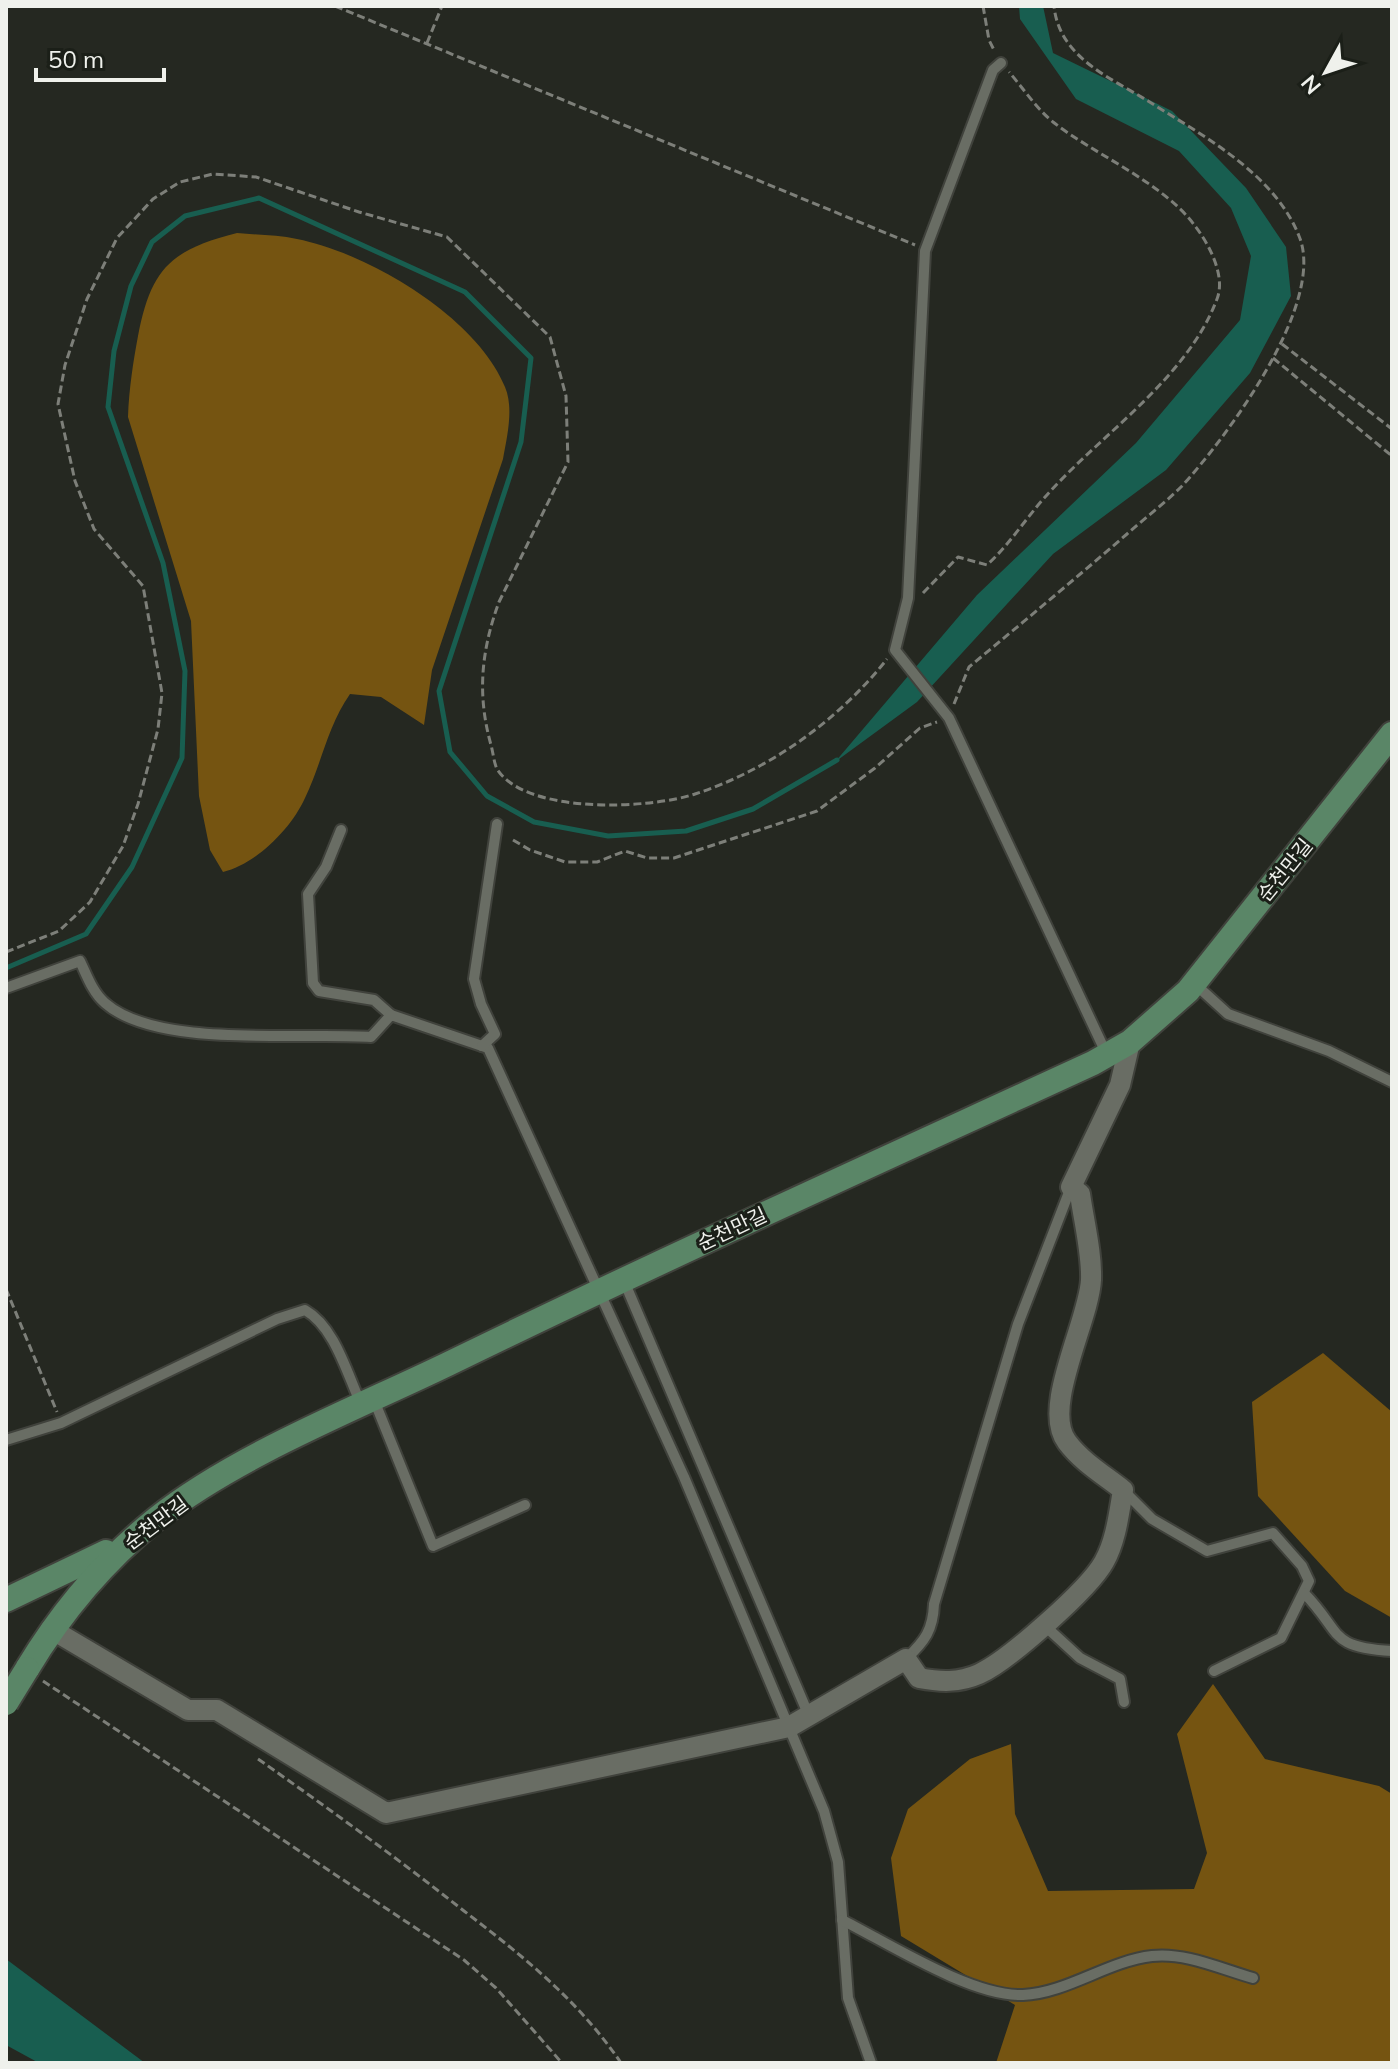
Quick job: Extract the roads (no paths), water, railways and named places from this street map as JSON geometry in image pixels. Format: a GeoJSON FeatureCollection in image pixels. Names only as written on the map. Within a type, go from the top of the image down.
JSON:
{"type":"FeatureCollection","features":[{"type":"Feature","properties":{"kind":"street","name":"순천만길"},"geometry":{"type":"LineString","coordinates":[[6,1703],[34,1675],[51,1629],[100,1568],[158,1517],[240,1465],[598,1290],[1130,1042],[1195,984],[1392,734]]}},
{"type":"Feature","properties":{"kind":"street"},"geometry":{"type":"LineString","coordinates":[[51,1629],[188,1710],[217,1710],[386,1813],[789,1727],[906,1659],[919,1678],[943,1683],[968,1678],[999,1663],[1078,1593],[1104,1562],[1123,1490],[1085,1462],[1065,1440],[1061,1385],[1082,1324],[1091,1281],[1080,1194],[1071,1187],[1120,1085],[1130,1042]]}},
{"type":"Feature","properties":{"kind":"street"},"geometry":{"type":"LineString","coordinates":[[6,1600],[93,1561],[158,1517]]}},
{"type":"Feature","properties":{"kind":"lane"},"geometry":{"type":"LineString","coordinates":[[1001,63],[993,70],[925,251],[908,598],[895,650],[949,718],[1107,1055]]}},
{"type":"Feature","properties":{"kind":"lane"},"geometry":{"type":"LineString","coordinates":[[482,1046],[495,1034],[474,979],[497,824]]}},
{"type":"Feature","properties":{"kind":"lane"},"geometry":{"type":"LineString","coordinates":[[341,830],[326,867],[308,894],[313,983],[319,991],[374,1000],[391,1015],[488,1048],[684,1477],[833,1840],[848,1998],[871,2063]]}},
{"type":"Feature","properties":{"kind":"lane"},"geometry":{"type":"LineString","coordinates":[[6,988],[80,961],[105,1003],[121,1014],[166,1029],[371,1037],[391,1015]]}},
{"type":"Feature","properties":{"kind":"lane"},"geometry":{"type":"LineString","coordinates":[[1195,984],[1228,1014],[1329,1051],[1392,1082]]}},
{"type":"Feature","properties":{"kind":"lane"},"geometry":{"type":"LineString","coordinates":[[906,1659],[923,1643],[933,1625],[934,1604],[1018,1324],[1071,1187]]}},
{"type":"Feature","properties":{"kind":"lane"},"geometry":{"type":"LineString","coordinates":[[623,1279],[809,1716]]}},
{"type":"Feature","properties":{"kind":"lane"},"geometry":{"type":"LineString","coordinates":[[6,1440],[61,1423],[277,1319],[305,1310],[319,1318],[368,1403],[433,1546],[525,1505]]}},
{"type":"Feature","properties":{"kind":"lane"},"geometry":{"type":"LineString","coordinates":[[1123,1490],[1152,1519],[1207,1551],[1273,1533],[1306,1574],[1309,1581],[1281,1638],[1214,1671]]}},
{"type":"Feature","properties":{"kind":"lane"},"geometry":{"type":"LineString","coordinates":[[1304,1593],[1339,1640],[1366,1649],[1392,1651]]}},
{"type":"Feature","properties":{"kind":"lane"},"geometry":{"type":"LineString","coordinates":[[1042,1624],[1080,1658],[1120,1679],[1124,1702]]}},
{"type":"Feature","properties":{"kind":"lane"},"geometry":{"type":"LineString","coordinates":[[842,1920],[942,1971],[1011,1995],[1050,1989],[1153,1955],[1195,1961],[1253,1978]]}},
{"type":"Feature","properties":{"kind":"water"},"geometry":{"type":"Polygon","coordinates":[[[1019,6],[1043,6],[1053,53],[1172,111],[1246,188],[1286,247],[1291,296],[1250,373],[1166,470],[1053,554],[917,702],[835,762],[977,595],[1136,443],[1240,320],[1251,256],[1231,208],[1179,151],[1076,99],[1020,19],[1019,6]]]}},
{"type":"Feature","properties":{"kind":"water"},"geometry":{"type":"Polygon","coordinates":[[[6,1959],[145,2063],[39,2063],[6,2045],[6,1959]]]}},
{"type":"Feature","properties":{"kind":"waterway"},"geometry":{"type":"LineString","coordinates":[[6,968],[86,934],[132,867],[182,758],[185,671],[163,563],[108,407],[114,351],[131,286],[152,242],[185,216],[259,198],[465,292],[531,358],[521,442],[439,691],[450,752],[487,796],[534,822],[608,836],[686,831],[753,809],[837,760]]}}]}
